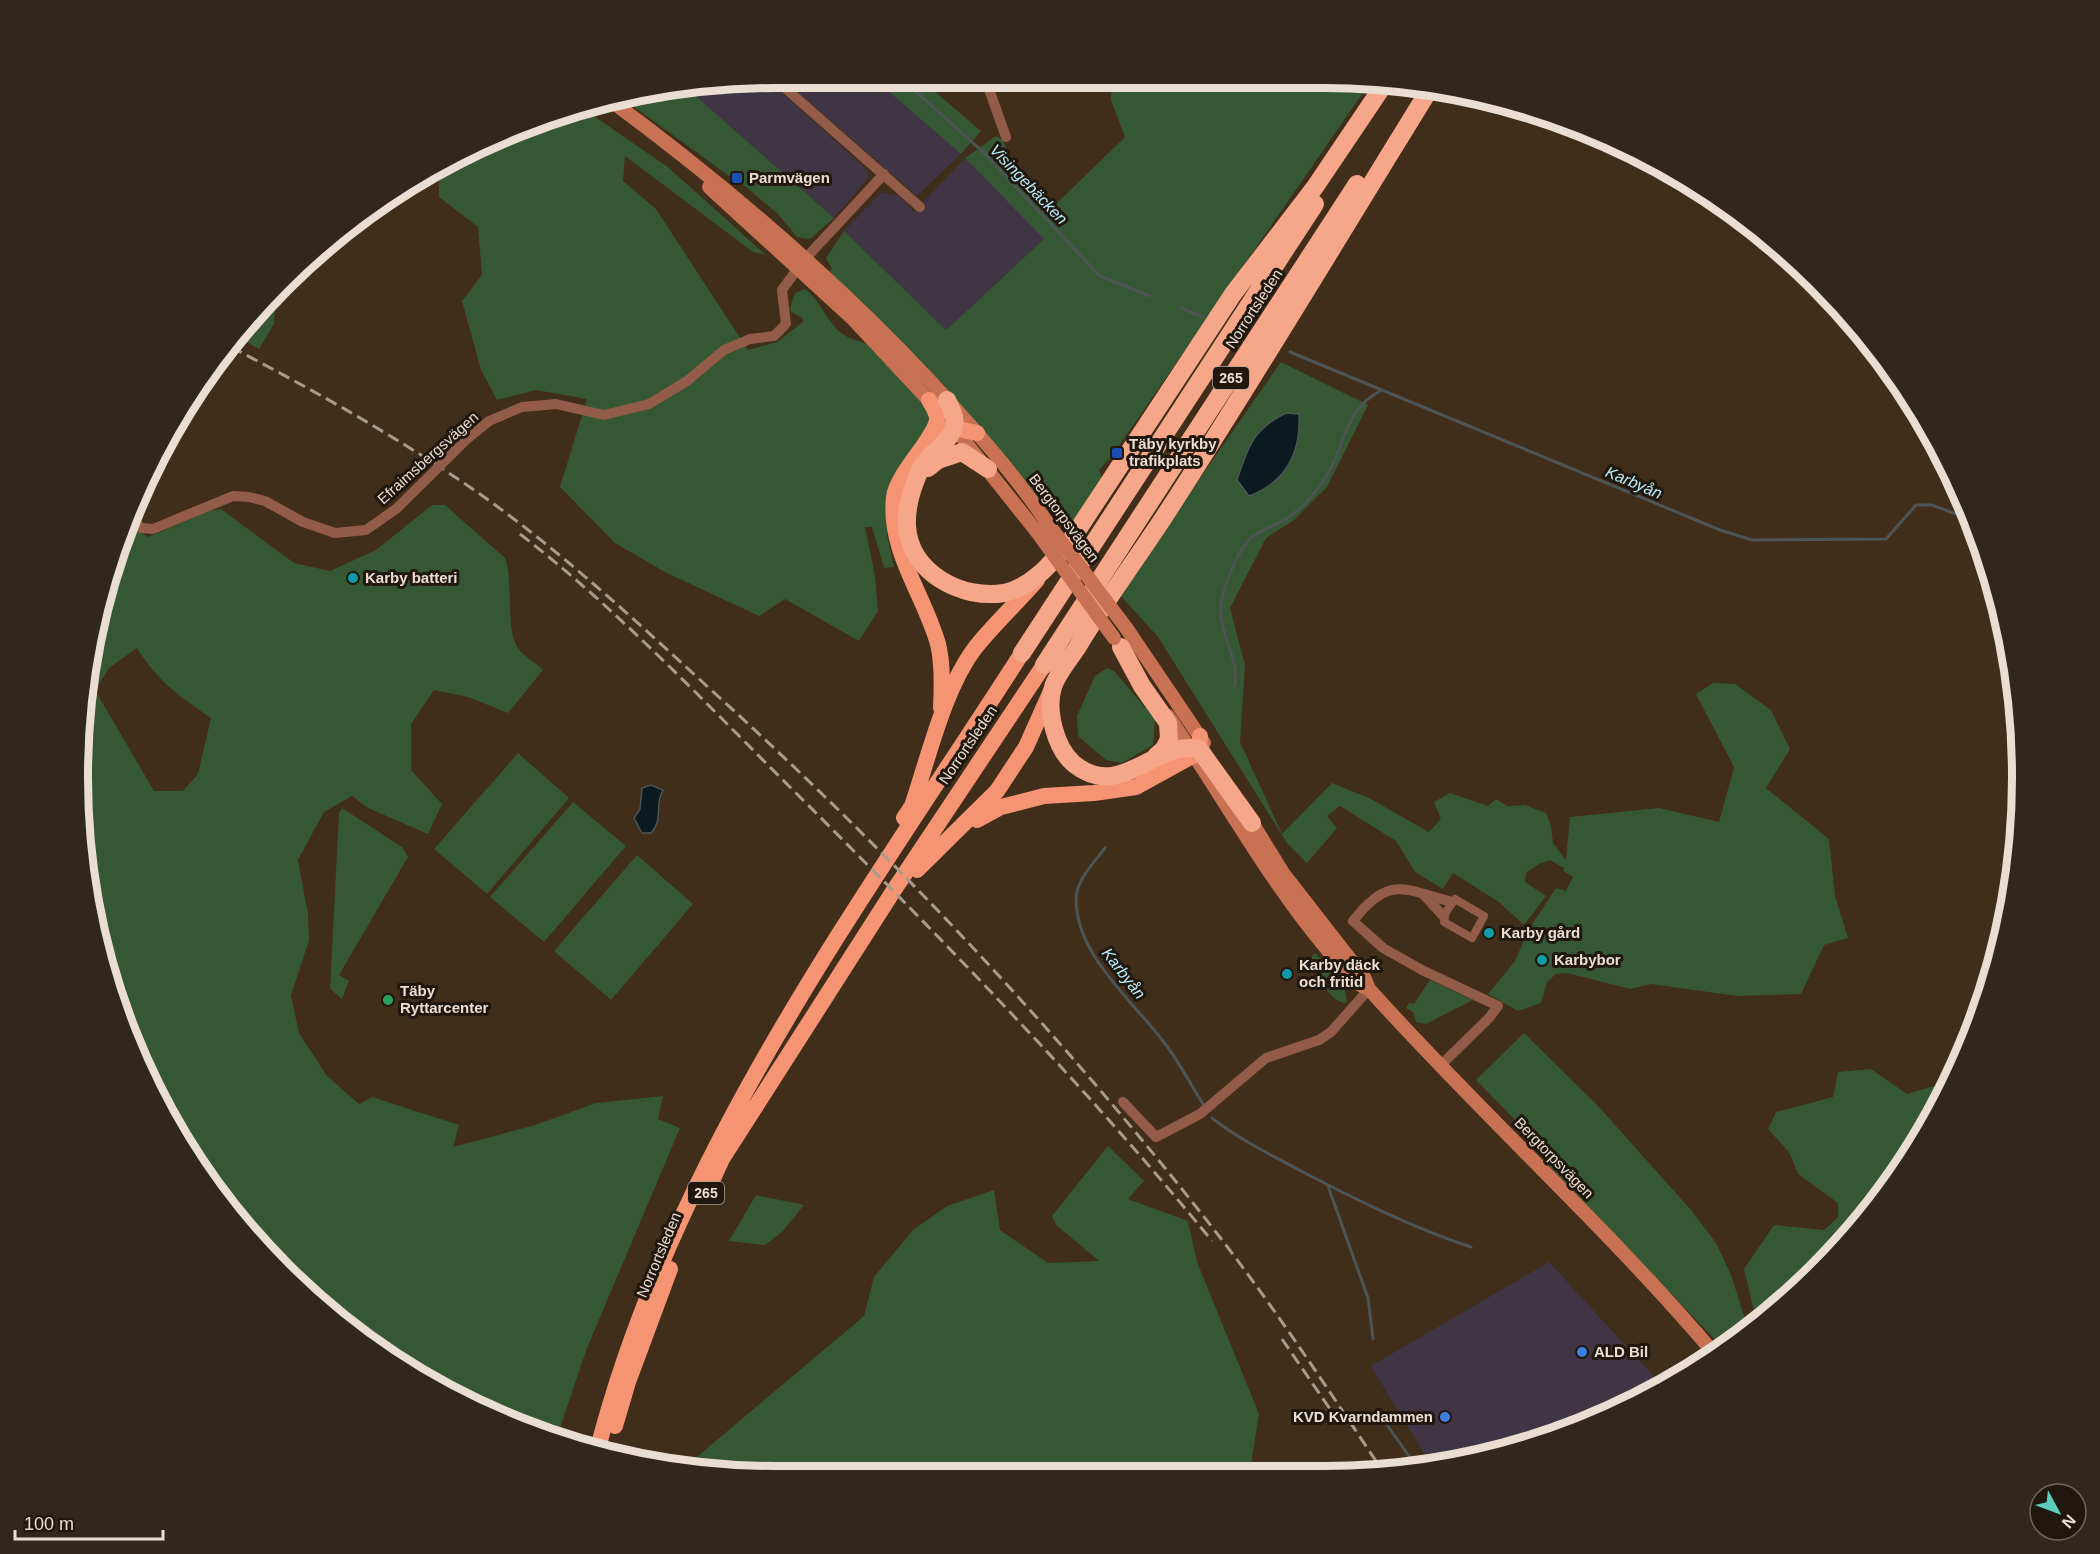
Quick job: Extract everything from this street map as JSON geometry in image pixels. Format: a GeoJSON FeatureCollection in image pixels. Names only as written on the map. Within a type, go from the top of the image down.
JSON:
{"type":"FeatureCollection","features":[{"type":"Feature","properties":{"kind":"highway"},"geometry":{"type":"LineString","coordinates":[[766,1050],[801,987],[912,806],[940,718],[960,671],[975,648],[1048,567],[1101,496],[1233,294],[1315,187],[1380,91]]}},
{"type":"Feature","properties":{"kind":"highway","name":"Norrortsleden"},"geometry":{"type":"LineString","coordinates":[[600,1442],[613,1390],[644,1303],[714,1150],[766,1050],[1388,92]]}},
{"type":"Feature","properties":{"kind":"highway","name":"Norrortsleden"},"geometry":{"type":"LineString","coordinates":[[610,1444],[628,1383],[671,1267],[722,1159],[850,959],[1415,94]]}},
{"type":"Feature","properties":{"kind":"highway"},"geometry":{"type":"LineString","coordinates":[[963,827],[997,791],[1026,747],[1053,686],[1094,619],[1183,488],[1425,96]]}},
{"type":"Feature","properties":{"kind":"highway"},"geometry":{"type":"LineString","coordinates":[[938,400],[954,417],[954,428],[950,438],[921,466],[914,486],[908,510],[907,528],[915,552],[935,577],[962,591],[979,595],[1006,592],[1032,580],[1048,567]]}},
{"type":"Feature","properties":{"kind":"highway"},"geometry":{"type":"LineString","coordinates":[[938,400],[934,430],[919,448],[894,494],[894,519],[898,547],[939,646],[942,687],[940,718]]}},
{"type":"Feature","properties":{"kind":"highway"},"geometry":{"type":"LineString","coordinates":[[919,448],[939,433],[954,428],[977,434]]}},
{"type":"Feature","properties":{"kind":"highway"},"geometry":{"type":"LineString","coordinates":[[914,486],[922,473],[938,460],[962,452],[988,469]]}},
{"type":"Feature","properties":{"kind":"highway"},"geometry":{"type":"LineString","coordinates":[[1117,642],[1142,686],[1168,723],[1169,739],[1164,749],[1143,767]]}},
{"type":"Feature","properties":{"kind":"highway"},"geometry":{"type":"LineString","coordinates":[[1053,686],[1050,711],[1055,735],[1073,764],[1092,773],[1111,776],[1126,774],[1177,748],[1196,747]]}},
{"type":"Feature","properties":{"kind":"highway"},"geometry":{"type":"LineString","coordinates":[[1196,747],[1252,823]]}},
{"type":"Feature","properties":{"kind":"highway"},"geometry":{"type":"LineString","coordinates":[[850,959],[919,867],[943,842],[963,827],[1001,807],[1044,796],[1094,793],[1136,787],[1196,747]]}},
{"type":"Feature","properties":{"kind":"main road","name":"Bergtorpsvägen"},"geometry":{"type":"LineString","coordinates":[[620,107],[654,133],[692,171],[899,348],[938,400],[977,434],[1028,495],[1042,528],[1117,642],[1196,747]]}},
{"type":"Feature","properties":{"kind":"main road","name":"Bergtorpsvägen"},"geometry":{"type":"LineString","coordinates":[[954,428],[1127,629],[1286,896],[1339,964],[1359,986],[1369,989]]}},
{"type":"Feature","properties":{"kind":"main road","name":"Bergtorpsvägen"},"geometry":{"type":"LineString","coordinates":[[1252,823],[1283,873],[1364,977],[1369,989],[1440,1066],[1600,1230],[1709,1347]]}},
{"type":"Feature","properties":{"kind":"street"},"geometry":{"type":"LineString","coordinates":[[785,88],[920,207]]}},
{"type":"Feature","properties":{"kind":"street"},"geometry":{"type":"LineString","coordinates":[[988,88],[1006,138]]}},
{"type":"Feature","properties":{"kind":"street"},"geometry":{"type":"LineString","coordinates":[[802,263],[884,174]]}},
{"type":"Feature","properties":{"kind":"street","name":"Efraimsbergsvägen"},"geometry":{"type":"LineString","coordinates":[[137,524],[141,528],[153,529],[233,496],[249,496],[265,501],[303,522],[335,533],[366,530],[396,509],[468,438],[489,421],[522,407],[556,405],[604,415],[649,404],[669,394],[724,350],[750,339],[774,336],[786,324],[782,290],[802,263]]}},
{"type":"Feature","properties":{"kind":"street"},"geometry":{"type":"LineString","coordinates":[[1440,1066],[1489,1018],[1498,1006],[1383,948],[1353,921],[1366,904],[1390,889],[1401,888],[1452,902]]}},
{"type":"Feature","properties":{"kind":"street"},"geometry":{"type":"LineString","coordinates":[[1424,895],[1444,917],[1447,925],[1472,938],[1484,916],[1455,899],[1444,917]]}},
{"type":"Feature","properties":{"kind":"street"},"geometry":{"type":"LineString","coordinates":[[1123,1102],[1156,1137],[1200,1114],[1266,1058],[1324,1036],[1339,1025],[1369,989]]}},
{"type":"Feature","properties":{"kind":"shaded area"},"geometry":{"type":"Polygon","coordinates":[[[777,88],[867,170],[868,178],[834,218],[693,93],[777,88]]]}},
{"type":"Feature","properties":{"kind":"shaded area"},"geometry":{"type":"Polygon","coordinates":[[[793,88],[884,88],[961,154],[917,196],[793,88]]]}},
{"type":"Feature","properties":{"kind":"shaded area"},"geometry":{"type":"Polygon","coordinates":[[[965,158],[1045,238],[946,330],[844,231],[881,192],[900,196],[914,212],[965,158]]]}},
{"type":"Feature","properties":{"kind":"shaded area"},"geometry":{"type":"Polygon","coordinates":[[[1286,413],[1299,414],[1294,453],[1282,474],[1273,483],[1249,496],[1237,480],[1253,440],[1266,426],[1286,413]]]}},
{"type":"Feature","properties":{"kind":"shaded area"},"geometry":{"type":"Polygon","coordinates":[[[651,785],[663,790],[659,801],[658,817],[651,833],[642,833],[634,818],[640,809],[642,788],[651,785]]]}},
{"type":"Feature","properties":{"kind":"shaded area"},"geometry":{"type":"Polygon","coordinates":[[[1549,1262],[1656,1379],[1586,1413],[1544,1429],[1501,1442],[1426,1458],[1371,1366],[1549,1262]]]}},
{"type":"Feature","properties":{"kind":"green space"},"geometry":{"type":"Polygon","coordinates":[[[884,88],[931,88],[981,131],[961,154],[884,88]]]}},
{"type":"Feature","properties":{"kind":"green space"},"geometry":{"type":"Polygon","coordinates":[[[1112,88],[1365,90],[1112,456],[1099,470],[1102,479],[1070,535],[1056,515],[1039,503],[829,272],[832,269],[826,258],[844,231],[946,330],[1044,239],[965,158],[996,136],[1003,140],[1013,166],[1054,206],[1125,137],[1111,100],[1112,88]]]}},
{"type":"Feature","properties":{"kind":"green space"},"geometry":{"type":"Polygon","coordinates":[[[693,93],[834,218],[810,239],[797,237],[778,214],[741,183],[742,178],[734,172],[729,176],[631,105],[693,93]]]}},
{"type":"Feature","properties":{"kind":"green space"},"geometry":{"type":"Polygon","coordinates":[[[591,114],[669,168],[766,255],[753,252],[625,156],[623,181],[656,209],[748,350],[777,342],[803,322],[802,318],[791,312],[790,308],[795,293],[805,289],[838,330],[847,337],[870,346],[894,368],[931,416],[888,514],[887,535],[894,567],[884,568],[872,527],[865,527],[875,576],[878,611],[859,641],[785,599],[759,616],[665,572],[615,543],[560,487],[587,399],[536,390],[497,400],[481,370],[462,301],[482,275],[478,227],[439,197],[439,178],[514,141],[591,114]]]}},
{"type":"Feature","properties":{"kind":"green space"},"geometry":{"type":"Polygon","coordinates":[[[275,306],[274,324],[259,349],[245,341],[275,306]]]}},
{"type":"Feature","properties":{"kind":"green space"},"geometry":{"type":"Polygon","coordinates":[[[1281,362],[1368,405],[1327,487],[1294,520],[1266,538],[1230,608],[1245,665],[1240,742],[1282,834],[1332,783],[1369,798],[1429,832],[1441,819],[1434,802],[1450,793],[1488,806],[1496,799],[1507,806],[1525,805],[1546,813],[1551,826],[1553,843],[1566,860],[1570,817],[1659,808],[1719,822],[1734,767],[1696,694],[1713,683],[1735,684],[1771,710],[1790,749],[1766,788],[1829,839],[1835,896],[1848,938],[1824,945],[1801,994],[1737,996],[1651,984],[1630,989],[1567,973],[1556,974],[1547,982],[1541,1003],[1518,1011],[1488,994],[1515,961],[1529,929],[1556,888],[1566,891],[1573,877],[1563,871],[1564,868],[1550,860],[1526,873],[1525,882],[1546,896],[1524,925],[1499,902],[1453,873],[1443,889],[1415,872],[1396,841],[1340,806],[1327,816],[1337,828],[1307,863],[1287,843],[1158,637],[1119,594],[1281,362]]]}},
{"type":"Feature","properties":{"kind":"green space"},"geometry":{"type":"Polygon","coordinates":[[[432,505],[445,505],[505,558],[508,567],[514,640],[518,648],[543,670],[508,713],[468,697],[434,690],[411,724],[411,770],[442,804],[428,834],[368,808],[352,796],[324,812],[298,860],[308,914],[309,940],[291,996],[299,1033],[327,1076],[359,1104],[372,1097],[459,1125],[453,1147],[535,1125],[596,1103],[663,1096],[658,1119],[680,1128],[587,1348],[559,1430],[472,1394],[394,1349],[323,1295],[290,1264],[231,1196],[181,1121],[141,1040],[112,955],[94,867],[88,777],[90,732],[94,687],[102,643],[112,599],[135,529],[148,537],[209,511],[221,509],[294,563],[330,571],[376,550],[432,505]],[[137,648],[109,668],[95,690],[154,791],[183,791],[198,774],[211,718],[170,688],[137,648]]]}},
{"type":"Feature","properties":{"kind":"green space"},"geometry":{"type":"Polygon","coordinates":[[[1107,668],[1114,671],[1155,719],[1153,745],[1122,763],[1106,760],[1078,736],[1077,716],[1095,676],[1107,668]]]}},
{"type":"Feature","properties":{"kind":"green space"},"geometry":{"type":"Polygon","coordinates":[[[518,753],[569,798],[487,894],[434,849],[518,753]]]}},
{"type":"Feature","properties":{"kind":"green space"},"geometry":{"type":"Polygon","coordinates":[[[573,802],[626,846],[544,942],[490,897],[573,802]]]}},
{"type":"Feature","properties":{"kind":"green space"},"geometry":{"type":"Polygon","coordinates":[[[342,808],[402,847],[408,857],[339,975],[349,981],[342,999],[330,989],[339,813],[342,808]]]}},
{"type":"Feature","properties":{"kind":"green space"},"geometry":{"type":"Polygon","coordinates":[[[637,855],[693,904],[611,1000],[554,951],[637,855]]]}},
{"type":"Feature","properties":{"kind":"green space"},"geometry":{"type":"Polygon","coordinates":[[[1315,953],[1341,982],[1346,1003],[1334,998],[1318,979],[1310,959],[1315,953]]]}},
{"type":"Feature","properties":{"kind":"green space"},"geometry":{"type":"Polygon","coordinates":[[[1430,980],[1473,1000],[1426,1024],[1416,1022],[1413,1012],[1406,1008],[1409,1003],[1414,1004],[1430,980]]]}},
{"type":"Feature","properties":{"kind":"green space"},"geometry":{"type":"Polygon","coordinates":[[[1524,1033],[1599,1107],[1691,1210],[1716,1243],[1731,1275],[1746,1320],[1717,1341],[1545,1162],[1518,1123],[1476,1080],[1524,1033]]]}},
{"type":"Feature","properties":{"kind":"green space"},"geometry":{"type":"Polygon","coordinates":[[[1871,1069],[1907,1094],[1939,1085],[1895,1160],[1841,1231],[1810,1264],[1755,1313],[1744,1269],[1774,1225],[1824,1230],[1838,1217],[1838,1203],[1798,1174],[1789,1152],[1768,1129],[1776,1112],[1833,1097],[1838,1072],[1871,1069]]]}},
{"type":"Feature","properties":{"kind":"green space"},"geometry":{"type":"Polygon","coordinates":[[[1108,1146],[1144,1181],[1128,1199],[1188,1221],[1197,1262],[1259,1414],[1251,1466],[777,1466],[693,1460],[864,1316],[874,1277],[913,1230],[947,1206],[994,1190],[1000,1230],[1048,1263],[1099,1261],[1056,1225],[1052,1216],[1108,1146]]]}},
{"type":"Feature","properties":{"kind":"green space"},"geometry":{"type":"Polygon","coordinates":[[[756,1195],[804,1205],[782,1232],[765,1245],[729,1241],[756,1195]]]}},
{"type":"Feature","properties":{"kind":"waterway","name":"Visingebäcken"},"geometry":{"type":"LineString","coordinates":[[911,88],[983,152],[1100,276],[1150,296]]}},
{"type":"Feature","properties":{"kind":"waterway","name":"Visingebäcken"},"geometry":{"type":"LineString","coordinates":[[1181,308],[1203,317]]}},
{"type":"Feature","properties":{"kind":"waterway","name":"Karbyån"},"geometry":{"type":"LineString","coordinates":[[1290,352],[1720,530],[1752,540],[1886,539],[1916,505],[1932,505],[1960,515]]}},
{"type":"Feature","properties":{"kind":"waterway"},"geometry":{"type":"LineString","coordinates":[[1234,688],[1234,666],[1224,632],[1221,610],[1226,583],[1237,557],[1252,537],[1291,516],[1314,493],[1334,461],[1353,417],[1368,399],[1380,391]]}},
{"type":"Feature","properties":{"kind":"waterway","name":"Karbyån"},"geometry":{"type":"LineString","coordinates":[[1105,848],[1086,872],[1077,892],[1078,919],[1085,939],[1108,976],[1168,1048],[1203,1104]]}},
{"type":"Feature","properties":{"kind":"waterway"},"geometry":{"type":"LineString","coordinates":[[1212,1118],[1256,1147],[1344,1193],[1407,1222],[1471,1247]]}},
{"type":"Feature","properties":{"kind":"waterway"},"geometry":{"type":"LineString","coordinates":[[1328,1186],[1368,1298],[1373,1339]]}},
{"type":"Feature","properties":{"kind":"waterway"},"geometry":{"type":"LineString","coordinates":[[1378,1412],[1412,1460]]}},
{"type":"Feature","properties":{"kind":"railway"},"geometry":{"type":"LineString","coordinates":[[237,350],[387,434],[509,515],[631,617],[853,824],[981,956],[1043,1024],[1162,1164],[1261,1293],[1377,1463]]}},
{"type":"Feature","properties":{"kind":"railway"},"geometry":{"type":"LineString","coordinates":[[520,534],[594,595],[664,661],[906,904],[1114,1125],[1212,1241]]}},
{"type":"Feature","properties":{"kind":"railway"},"geometry":{"type":"LineString","coordinates":[[1282,1339],[1341,1425]]}},
{"type":"Feature","properties":{"kind":"place","name":"Parmvägen"},"geometry":{"type":"Point","coordinates":[737,178]}},
{"type":"Feature","properties":{"kind":"place","name":"Täby kyrkby trafikplats"},"geometry":{"type":"Point","coordinates":[1117,453]}},
{"type":"Feature","properties":{"kind":"place","name":"Karby batteri"},"geometry":{"type":"Point","coordinates":[353,578]}},
{"type":"Feature","properties":{"kind":"place","name":"Karby gård"},"geometry":{"type":"Point","coordinates":[1489,933]}},
{"type":"Feature","properties":{"kind":"place","name":"Karbybor"},"geometry":{"type":"Point","coordinates":[1542,960]}},
{"type":"Feature","properties":{"kind":"place","name":"Karby däck och fritid"},"geometry":{"type":"Point","coordinates":[1287,974]}},
{"type":"Feature","properties":{"kind":"place","name":"Täby Ryttarcenter"},"geometry":{"type":"Point","coordinates":[388,1000]}},
{"type":"Feature","properties":{"kind":"place","name":"ALD Bil"},"geometry":{"type":"Point","coordinates":[1582,1352]}},
{"type":"Feature","properties":{"kind":"place","name":"KVD Kvarndammen"},"geometry":{"type":"Point","coordinates":[1445,1417]}}]}
